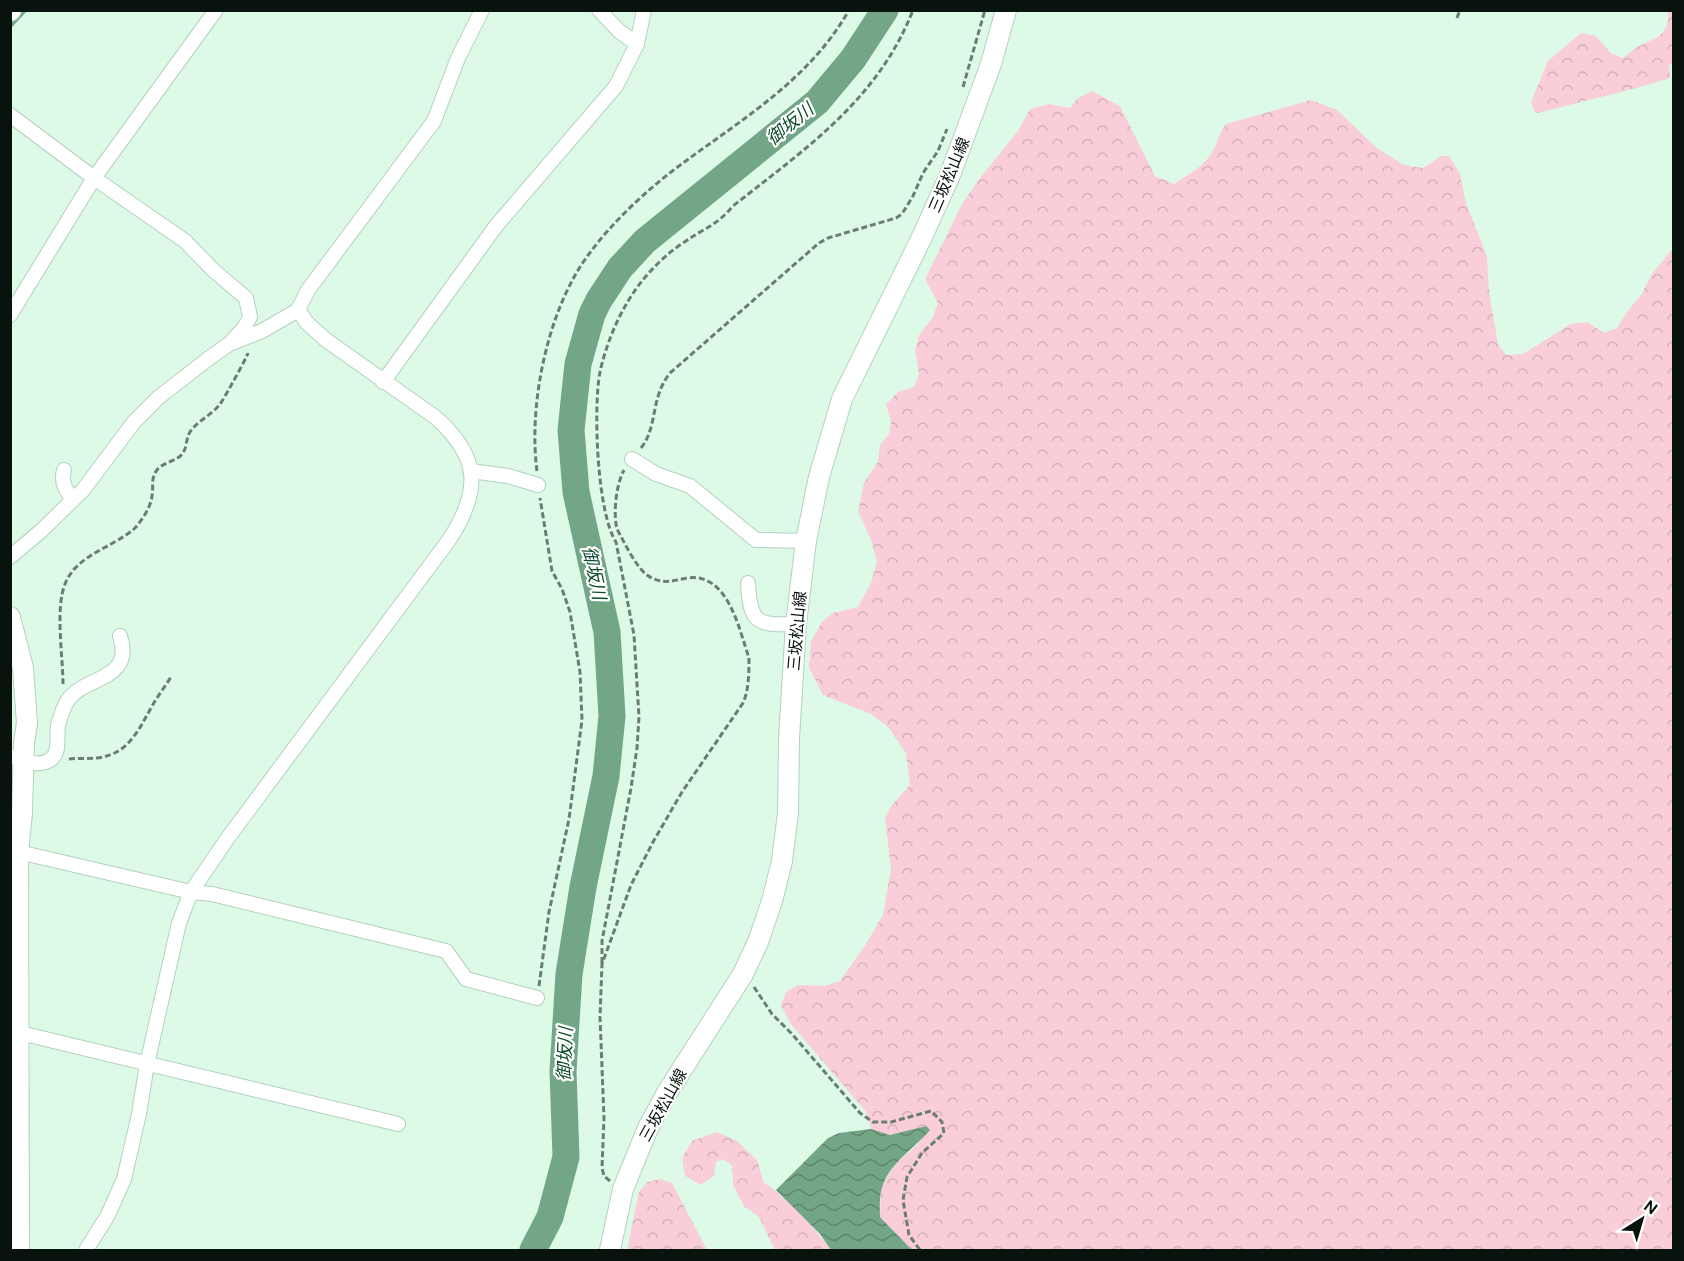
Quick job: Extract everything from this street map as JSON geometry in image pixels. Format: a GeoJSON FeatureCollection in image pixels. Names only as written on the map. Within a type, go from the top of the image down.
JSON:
{"type":"FeatureCollection","features":[{"type":"Feature","properties":{"kind":"main road","name":"三坂松山線"},"geometry":{"type":"LineString","coordinates":[[610,1251],[623,1189],[644,1137],[668,1091],[743,974],[758,942],[772,901],[782,861],[788,813],[789,738],[796,624],[806,542],[819,477],[842,399],[950,175],[991,64],[1006,10]]}},
{"type":"Feature","properties":{"kind":"main road"},"geometry":{"type":"LineString","coordinates":[[10,617],[23,668],[27,723],[17,758],[22,813],[14,851],[14,1193],[19,1251]]}},
{"type":"Feature","properties":{"kind":"street"},"geometry":{"type":"LineString","coordinates":[[10,315],[94,178],[216,10]]}},
{"type":"Feature","properties":{"kind":"street"},"geometry":{"type":"LineString","coordinates":[[229,344],[248,338],[298,310],[308,290],[434,121],[458,58],[482,10]]}},
{"type":"Feature","properties":{"kind":"street"},"geometry":{"type":"LineString","coordinates":[[599,10],[619,31],[637,44]]}},
{"type":"Feature","properties":{"kind":"street"},"geometry":{"type":"LineString","coordinates":[[383,382],[496,226],[616,86],[637,44],[644,10]]}},
{"type":"Feature","properties":{"kind":"street"},"geometry":{"type":"LineString","coordinates":[[10,115],[94,178],[185,241],[213,270],[246,298],[250,317],[244,328],[229,344],[159,397],[134,422],[83,490],[41,531],[10,557]]}},
{"type":"Feature","properties":{"kind":"street"},"geometry":{"type":"LineString","coordinates":[[86,1251],[108,1215],[124,1179],[179,923],[191,892],[227,839],[449,540],[462,521],[469,503],[472,485],[471,471],[461,444],[448,429],[435,417],[326,340],[307,323],[298,310]]}},
{"type":"Feature","properties":{"kind":"street"},"geometry":{"type":"LineString","coordinates":[[632,459],[656,474],[690,486],[756,540],[806,542]]}},
{"type":"Feature","properties":{"kind":"street"},"geometry":{"type":"LineString","coordinates":[[64,470],[62,479],[73,499]]}},
{"type":"Feature","properties":{"kind":"street"},"geometry":{"type":"LineString","coordinates":[[471,471],[508,476],[538,485]]}},
{"type":"Feature","properties":{"kind":"street"},"geometry":{"type":"LineString","coordinates":[[748,583],[748,602],[758,619],[770,624],[796,624]]}},
{"type":"Feature","properties":{"kind":"street"},"geometry":{"type":"LineString","coordinates":[[17,758],[36,763],[46,762],[58,750],[58,726],[67,700],[76,692],[113,672],[122,657],[123,646],[120,636]]}},
{"type":"Feature","properties":{"kind":"street"},"geometry":{"type":"LineString","coordinates":[[14,851],[191,892],[212,894],[446,951],[466,979],[537,998]]}},
{"type":"Feature","properties":{"kind":"street"},"geometry":{"type":"LineString","coordinates":[[14,1031],[398,1124]]}},
{"type":"Feature","properties":{"kind":"path"},"geometry":{"type":"LineString","coordinates":[[537,998],[549,912],[569,819],[582,720],[580,672],[570,612],[562,589],[552,571],[535,456],[542,365],[556,318],[572,281],[589,254],[620,218],[681,165],[798,76],[825,45],[849,10]]}},
{"type":"Feature","properties":{"kind":"path"},"geometry":{"type":"LineString","coordinates":[[623,1189],[608,1179],[602,1168],[604,1118],[600,1017],[602,941],[631,788],[639,717],[634,635],[616,542],[610,533],[604,514],[599,465],[598,402],[604,354],[621,315],[642,281],[685,241],[719,221],[733,206],[851,108],[894,51],[913,10]]}},
{"type":"Feature","properties":{"kind":"path"},"geometry":{"type":"LineString","coordinates":[[963,87],[985,10]]}},
{"type":"Feature","properties":{"kind":"path"},"geometry":{"type":"LineString","coordinates":[[1457,18],[1460,10]]}},
{"type":"Feature","properties":{"kind":"path"},"geometry":{"type":"LineString","coordinates":[[602,964],[631,885],[653,842],[682,792],[747,696],[749,667],[749,658],[730,603],[724,595],[699,578],[658,581],[642,571],[616,530],[615,522],[622,472],[648,436],[657,394],[670,373],[819,243],[902,214],[923,173],[938,151],[951,119]]}},
{"type":"Feature","properties":{"kind":"path"},"geometry":{"type":"LineString","coordinates":[[67,700],[64,690],[61,632],[62,596],[65,583],[83,562],[137,525],[150,504],[153,476],[164,464],[183,454],[191,430],[221,404],[232,380],[247,358],[248,338]]}},
{"type":"Feature","properties":{"kind":"path"},"geometry":{"type":"LineString","coordinates":[[52,757],[58,760],[98,758],[112,754],[130,742],[171,677]]}},
{"type":"Feature","properties":{"kind":"path"},"geometry":{"type":"LineString","coordinates":[[743,974],[760,993],[772,1014],[860,1113],[873,1122],[891,1122],[931,1110],[942,1122],[944,1133],[922,1153],[907,1177],[903,1200],[909,1235],[920,1251]]}},
{"type":"Feature","properties":{"kind":"green space"},"geometry":{"type":"Polygon","coordinates":[[[1668,11],[1674,11],[1674,64],[1669,65],[1670,78],[1538,113],[1534,111],[1531,102],[1548,61],[1581,33],[1596,36],[1611,53],[1623,58],[1637,47],[1661,34],[1667,25],[1668,11]]]}},
{"type":"Feature","properties":{"kind":"green space"},"geometry":{"type":"Polygon","coordinates":[[[1092,91],[1120,106],[1155,176],[1174,184],[1206,160],[1226,124],[1311,100],[1337,110],[1377,148],[1404,165],[1423,168],[1441,156],[1449,156],[1460,174],[1466,203],[1487,257],[1489,292],[1498,344],[1506,355],[1523,354],[1571,324],[1587,322],[1604,333],[1617,328],[1641,295],[1652,274],[1673,248],[1673,1250],[912,1250],[880,1217],[881,1189],[893,1166],[918,1144],[926,1126],[890,1136],[871,1129],[866,1112],[790,1023],[781,1005],[786,992],[798,985],[825,986],[840,981],[883,915],[891,869],[885,819],[891,806],[910,785],[906,753],[888,727],[871,714],[823,695],[809,668],[811,641],[822,622],[833,613],[858,607],[871,583],[877,561],[871,540],[858,511],[864,483],[878,462],[880,445],[889,434],[891,422],[886,404],[898,392],[914,387],[919,374],[915,350],[919,335],[933,317],[938,303],[925,279],[962,204],[1018,131],[1030,109],[1049,104],[1070,108],[1078,98],[1092,91]]]}},
{"type":"Feature","properties":{"kind":"green space"},"geometry":{"type":"Polygon","coordinates":[[[717,1132],[737,1141],[757,1160],[764,1183],[800,1213],[831,1250],[775,1250],[759,1217],[744,1206],[733,1185],[732,1165],[722,1159],[716,1162],[714,1176],[701,1185],[685,1176],[682,1158],[692,1141],[717,1132]]]}},
{"type":"Feature","properties":{"kind":"green space"},"geometry":{"type":"Polygon","coordinates":[[[660,1179],[672,1183],[707,1250],[627,1250],[639,1192],[647,1182],[660,1179]]]}},
{"type":"Feature","properties":{"kind":"water"},"geometry":{"type":"Polygon","coordinates":[[[926,1126],[930,1130],[890,1171],[880,1195],[880,1217],[912,1250],[831,1250],[820,1234],[776,1190],[828,1138],[839,1133],[871,1129],[890,1135],[926,1126]]]}},
{"type":"Feature","properties":{"kind":"waterway"},"geometry":{"type":"LineString","coordinates":[[10,26],[25,10]]}},
{"type":"Feature","properties":{"kind":"waterway","name":"御坂川"},"geometry":{"type":"LineString","coordinates":[[533,1250],[550,1217],[566,1157],[563,1071],[569,974],[583,887],[606,776],[612,716],[607,632],[576,492],[571,430],[578,364],[592,314],[620,268],[645,241],[817,102],[853,59],[885,10]]}}]}
